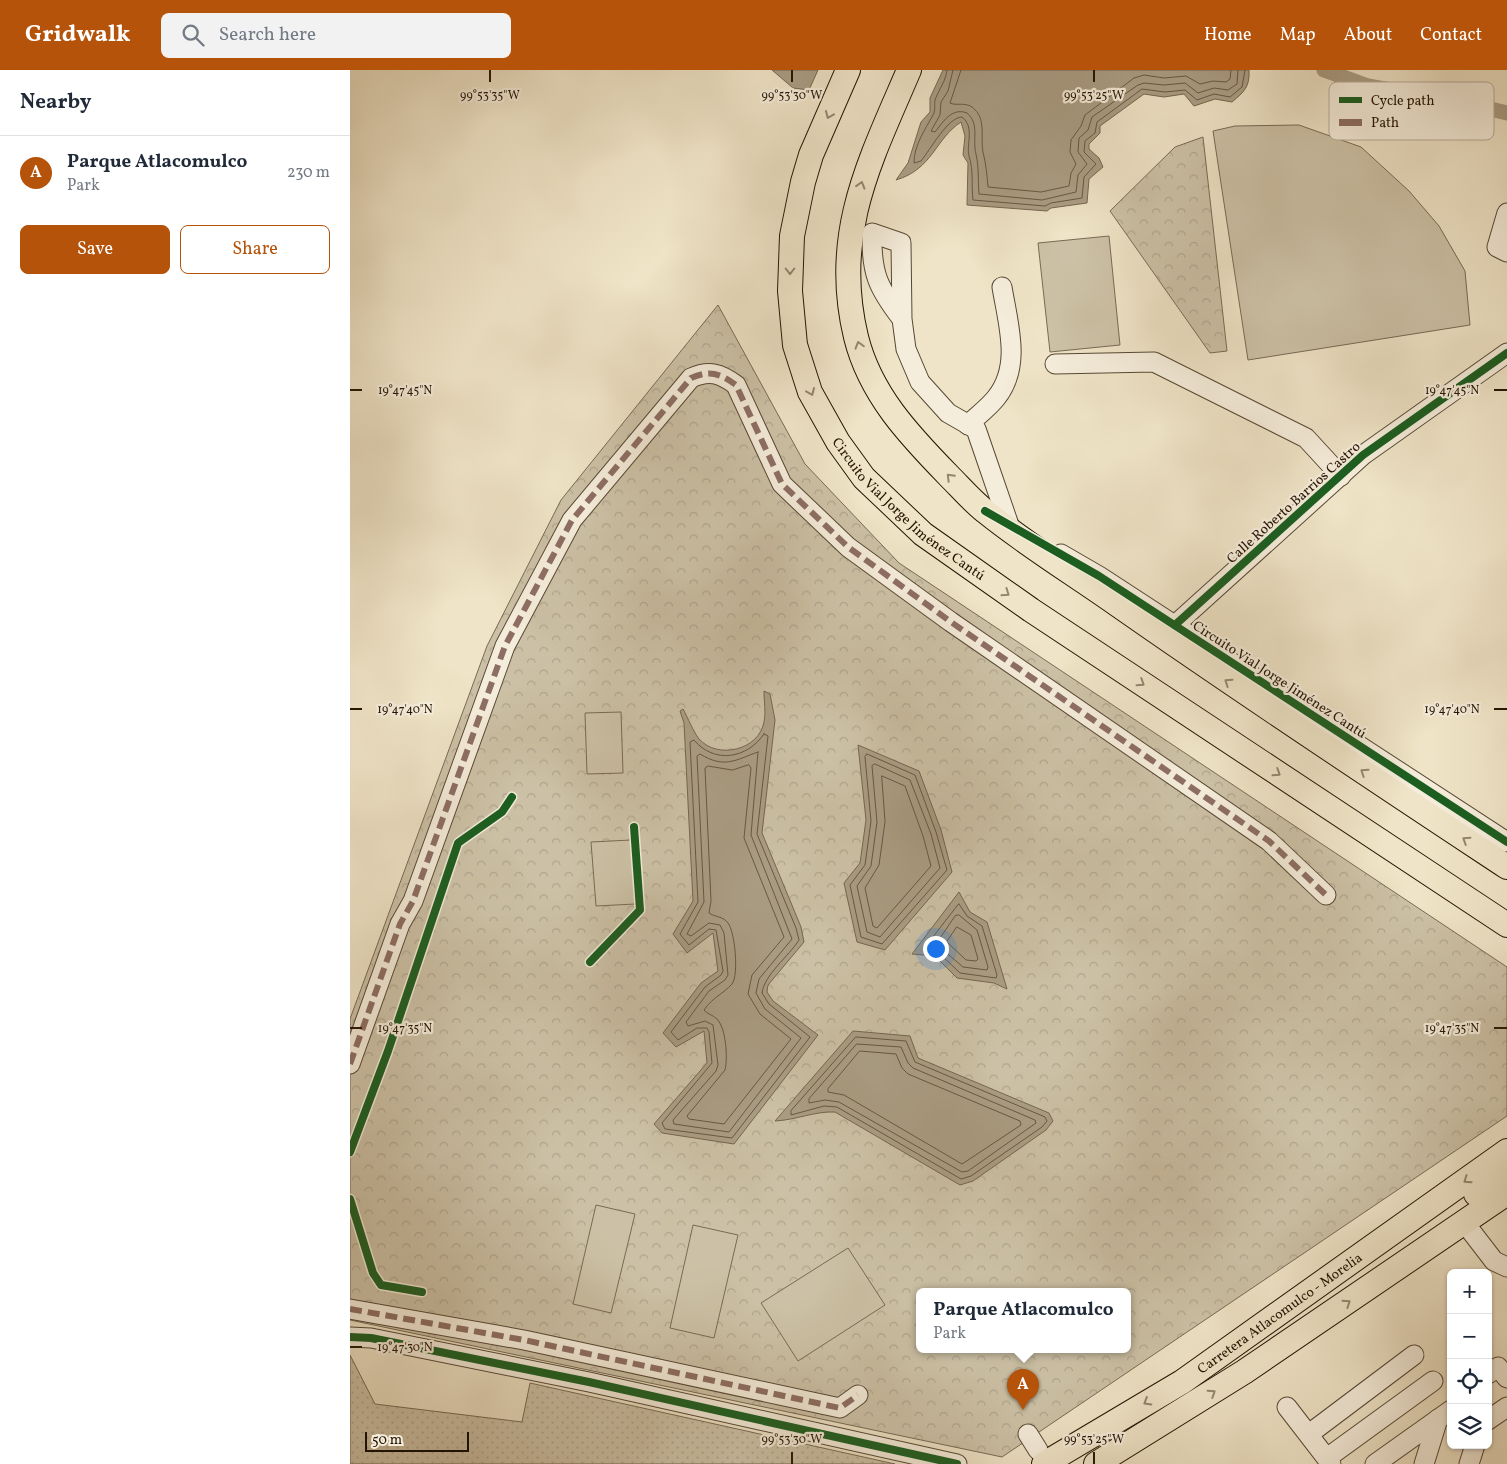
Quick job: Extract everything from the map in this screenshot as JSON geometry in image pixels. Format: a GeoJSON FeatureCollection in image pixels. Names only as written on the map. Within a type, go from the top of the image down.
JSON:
{"type":"FeatureCollection","features":[{"type":"Feature","properties":{"kind":"main road","name":"Circuito Vial Jorge Jiménez Cantú"},"geometry":{"type":"LineString","coordinates":[[848,70],[811,155],[803,182],[792,236],[790,291],[795,346],[810,392],[838,442],[864,478],[923,534],[1023,605],[1503,921]]}},
{"type":"Feature","properties":{"kind":"main road","name":"Circuito Vial Jorge Jiménez Cantú"},"geometry":{"type":"LineString","coordinates":[[909,70],[870,162],[855,207],[849,254],[852,317],[868,374],[888,409],[925,452],[984,511],[1229,683],[1507,867]]}},
{"type":"Feature","properties":{"kind":"main road","name":"Carretera Atlacomulco - Morelia"},"geometry":{"type":"LineString","coordinates":[[1041,1457],[1182,1382],[1507,1151]]}},
{"type":"Feature","properties":{"kind":"main road","name":"Carretera Atlacomulco - Morelia"},"geometry":{"type":"LineString","coordinates":[[1096,1464],[1244,1372],[1464,1222],[1505,1181]]}},
{"type":"Feature","properties":{"kind":"main road"},"geometry":{"type":"LineString","coordinates":[[1182,1382],[1315,1305],[1505,1181]]}},
{"type":"Feature","properties":{"kind":"street"},"geometry":{"type":"LineString","coordinates":[[1507,213],[1497,247],[1507,252]]}},
{"type":"Feature","properties":{"kind":"street"},"geometry":{"type":"LineString","coordinates":[[968,424],[996,398],[1007,381],[1011,368],[1012,351],[1002,287]]}},
{"type":"Feature","properties":{"kind":"street"},"geometry":{"type":"LineString","coordinates":[[902,319],[906,349],[920,382],[948,413],[976,429],[1009,525]]}},
{"type":"Feature","properties":{"kind":"street","name":"Calle Roberto Barrios Castro"},"geometry":{"type":"LineString","coordinates":[[1175,625],[1363,455],[1507,353]]}},
{"type":"Feature","properties":{"kind":"street"},"geometry":{"type":"LineString","coordinates":[[1056,364],[1154,362],[1306,438],[1341,476]]}},
{"type":"Feature","properties":{"kind":"street"},"geometry":{"type":"LineString","coordinates":[[350,1064],[400,924],[413,901],[505,646],[572,520],[691,378],[705,372],[723,375],[736,384],[782,484],[848,547],[951,622],[1269,841],[1326,895]]}},
{"type":"Feature","properties":{"kind":"street","name":"Circuito Vial Jorge Jiménez Cantú"},"geometry":{"type":"LineString","coordinates":[[984,511],[1099,576],[1507,842]]}},
{"type":"Feature","properties":{"kind":"street"},"geometry":{"type":"LineString","coordinates":[[1464,1222],[1494,1261],[1507,1267]]}},
{"type":"Feature","properties":{"kind":"street"},"geometry":{"type":"LineString","coordinates":[[350,1309],[524,1340],[840,1408],[858,1395]]}},
{"type":"Feature","properties":{"kind":"street"},"geometry":{"type":"LineString","coordinates":[[350,1337],[371,1338],[589,1382],[957,1464]]}},
{"type":"Feature","properties":{"kind":"street"},"geometry":{"type":"LineString","coordinates":[[1308,1434],[1414,1355]]}},
{"type":"Feature","properties":{"kind":"street"},"geometry":{"type":"LineString","coordinates":[[1492,1371],[1498,1367],[1507,1378]]}},
{"type":"Feature","properties":{"kind":"street"},"geometry":{"type":"LineString","coordinates":[[1288,1407],[1329,1461],[1432,1381]]}},
{"type":"Feature","properties":{"kind":"street"},"geometry":{"type":"LineString","coordinates":[[1492,1417],[1507,1407]]}},
{"type":"Feature","properties":{"kind":"street"},"geometry":{"type":"LineString","coordinates":[[1375,1464],[1391,1458],[1447,1408]]}},
{"type":"Feature","properties":{"kind":"street"},"geometry":{"type":"LineString","coordinates":[[1424,1464],[1447,1408]]}},
{"type":"Feature","properties":{"kind":"street"},"geometry":{"type":"LineString","coordinates":[[1028,1434],[1041,1457]]}},
{"type":"Feature","properties":{"kind":"street"},"geometry":{"type":"LineString","coordinates":[[1469,1464],[1474,1449]]}},
{"type":"Feature","properties":{"kind":"green space"},"geometry":{"type":"Polygon","coordinates":[[[1299,125],[1329,136],[1329,140],[1341,140],[1361,147],[1409,191],[1439,226],[1465,271],[1470,325],[1248,360],[1213,131],[1235,126],[1299,125]]]}},
{"type":"Feature","properties":{"kind":"green space"},"geometry":{"type":"Polygon","coordinates":[[[1203,137],[1227,351],[1210,353],[1110,211],[1175,147],[1203,137]]]}},
{"type":"Feature","properties":{"kind":"green space"},"geometry":{"type":"Polygon","coordinates":[[[1109,236],[1120,345],[1050,352],[1038,243],[1109,236]]]}},
{"type":"Feature","properties":{"kind":"green space"},"geometry":{"type":"Polygon","coordinates":[[[718,305],[805,464],[899,563],[1507,967],[1507,1116],[1002,1457],[350,1320],[350,1019],[487,646],[561,500],[718,305]]]}},
{"type":"Feature","properties":{"kind":"green space"},"geometry":{"type":"Polygon","coordinates":[[[621,712],[623,773],[587,774],[585,713],[621,712]]]}},
{"type":"Feature","properties":{"kind":"green space"},"geometry":{"type":"Polygon","coordinates":[[[631,840],[635,904],[596,906],[591,842],[631,840]]]}},
{"type":"Feature","properties":{"kind":"green space"},"geometry":{"type":"Polygon","coordinates":[[[596,1205],[635,1214],[611,1313],[573,1304],[596,1205]]]}},
{"type":"Feature","properties":{"kind":"green space"},"geometry":{"type":"Polygon","coordinates":[[[693,1225],[738,1235],[714,1338],[670,1328],[693,1225]]]}},
{"type":"Feature","properties":{"kind":"green space"},"geometry":{"type":"Polygon","coordinates":[[[848,1248],[885,1305],[798,1361],[761,1303],[848,1248]]]}},
{"type":"Feature","properties":{"kind":"green space"},"geometry":{"type":"Polygon","coordinates":[[[350,1355],[375,1404],[522,1422],[530,1383],[895,1464],[350,1464],[350,1355]]]}},
{"type":"Feature","properties":{"kind":"water"},"geometry":{"type":"Polygon","coordinates":[[[772,70],[818,70],[809,90],[793,88],[772,70]]]}},
{"type":"Feature","properties":{"kind":"water"},"geometry":{"type":"Polygon","coordinates":[[[943,70],[1249,70],[1249,76],[1245,89],[1232,102],[1215,99],[1194,106],[1184,94],[1164,97],[1144,94],[1100,126],[1100,133],[1089,144],[1089,149],[1099,158],[1103,167],[1089,179],[1087,203],[1051,208],[1047,211],[967,205],[968,163],[963,155],[965,136],[961,122],[952,129],[918,169],[896,180],[908,163],[921,122],[930,112],[930,98],[943,70]]]}},
{"type":"Feature","properties":{"kind":"water"},"geometry":{"type":"Polygon","coordinates":[[[764,691],[770,694],[775,720],[762,833],[801,927],[804,942],[768,985],[767,992],[773,1001],[818,1035],[734,1144],[662,1133],[654,1124],[707,1063],[704,1031],[676,1047],[663,1033],[701,983],[718,971],[713,933],[687,953],[673,934],[693,901],[684,723],[680,711],[683,709],[699,739],[707,745],[716,749],[737,749],[746,745],[761,732],[765,718],[764,691]]]}},
{"type":"Feature","properties":{"kind":"water"},"geometry":{"type":"Polygon","coordinates":[[[858,745],[919,771],[941,830],[952,872],[885,950],[857,942],[844,883],[860,863],[866,820],[858,745]]]}},
{"type":"Feature","properties":{"kind":"water"},"geometry":{"type":"Polygon","coordinates":[[[959,892],[970,912],[987,922],[1007,989],[994,983],[957,978],[935,956],[912,954],[959,892]]]}},
{"type":"Feature","properties":{"kind":"water"},"geometry":{"type":"Polygon","coordinates":[[[853,1031],[910,1036],[918,1058],[1049,1113],[1053,1121],[1046,1130],[973,1181],[960,1185],[835,1112],[775,1121],[853,1031]]]}},
{"type":"Feature","properties":{"kind":"waterway"},"geometry":{"type":"LineString","coordinates":[[1324,70],[1357,82]]}},
{"type":"Feature","properties":{"kind":"waterway"},"geometry":{"type":"LineString","coordinates":[[1494,110],[1507,113]]}},
{"type":"Feature","properties":{"kind":"marked path"},"geometry":{"type":"LineString","coordinates":[[350,1064],[400,924],[413,901],[505,646],[572,520],[691,378],[703,374],[719,375],[736,385],[782,484],[848,547],[951,622],[1269,841],[1326,895]]}},
{"type":"Feature","properties":{"kind":"marked path"},"geometry":{"type":"LineString","coordinates":[[350,1309],[524,1340],[840,1408],[858,1395]]}},
{"type":"Feature","properties":{"kind":"cycle path"},"geometry":{"type":"LineString","coordinates":[[1175,625],[1363,455],[1507,353]]}},
{"type":"Feature","properties":{"kind":"cycle path"},"geometry":{"type":"LineString","coordinates":[[985,511],[1099,576],[1507,842]]}},
{"type":"Feature","properties":{"kind":"cycle path"},"geometry":{"type":"LineString","coordinates":[[350,1152],[388,1051],[458,843],[502,812],[512,797]]}},
{"type":"Feature","properties":{"kind":"cycle path"},"geometry":{"type":"LineString","coordinates":[[590,962],[640,910],[634,827]]}},
{"type":"Feature","properties":{"kind":"cycle path"},"geometry":{"type":"LineString","coordinates":[[350,1199],[373,1273],[381,1285],[422,1292]]}},
{"type":"Feature","properties":{"kind":"cycle path"},"geometry":{"type":"LineString","coordinates":[[350,1337],[371,1338],[589,1382],[957,1464]]}},
{"type":"Feature","properties":{"kind":"place","name":"Parque Atlacomulco"},"geometry":{"type":"Point","coordinates":[1023,1410]}}]}
